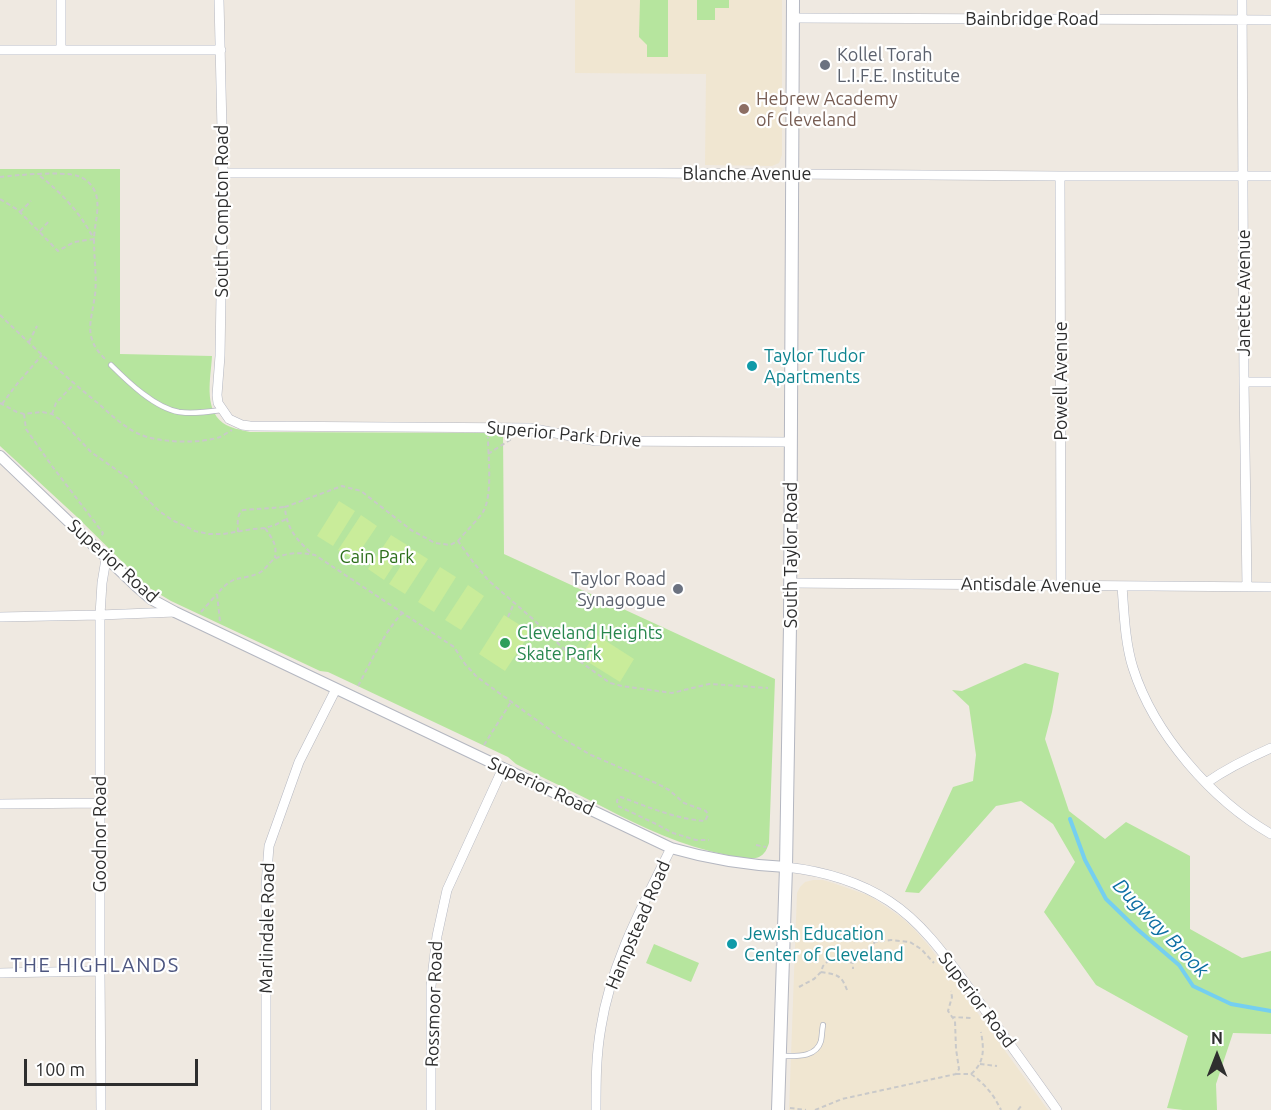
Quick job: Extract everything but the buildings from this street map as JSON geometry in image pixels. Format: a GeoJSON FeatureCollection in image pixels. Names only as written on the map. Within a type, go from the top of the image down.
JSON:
{"type":"FeatureCollection","features":[{"type":"Feature","properties":{"kind":"main road","name":"South Taylor Road"},"geometry":{"type":"LineString","coordinates":[[784,1109],[780,1056],[786,867],[790,583],[793,0]]}},
{"type":"Feature","properties":{"kind":"street"},"geometry":{"type":"LineString","coordinates":[[61,0],[61,50]]}},
{"type":"Feature","properties":{"kind":"street","name":"South Compton Road"},"geometry":{"type":"LineString","coordinates":[[219,0],[224,173],[220,356],[217,387],[218,403],[234,421]]}},
{"type":"Feature","properties":{"kind":"street","name":"Janette Avenue"},"geometry":{"type":"LineString","coordinates":[[1242,0],[1247,586]]}},
{"type":"Feature","properties":{"kind":"street","name":"Bainbridge Road"},"geometry":{"type":"LineString","coordinates":[[793,18],[1271,20]]}},
{"type":"Feature","properties":{"kind":"street"},"geometry":{"type":"LineString","coordinates":[[0,50],[221,50]]}},
{"type":"Feature","properties":{"kind":"street","name":"Blanche Avenue"},"geometry":{"type":"LineString","coordinates":[[224,173],[1271,176]]}},
{"type":"Feature","properties":{"kind":"street","name":"Powell Avenue"},"geometry":{"type":"LineString","coordinates":[[1060,176],[1061,586]]}},
{"type":"Feature","properties":{"kind":"street"},"geometry":{"type":"LineString","coordinates":[[1244,382],[1271,382]]}},
{"type":"Feature","properties":{"kind":"street","name":"Superior Park Drive"},"geometry":{"type":"LineString","coordinates":[[234,421],[250,426],[530,428],[596,441],[791,442]]}},
{"type":"Feature","properties":{"kind":"street","name":"Superior Road"},"geometry":{"type":"LineString","coordinates":[[0,456],[106,559],[151,599],[175,612],[671,848],[729,862],[825,873],[884,897],[921,927],[950,962],[1057,1110]]}},
{"type":"Feature","properties":{"kind":"street","name":"Goodnor Road"},"geometry":{"type":"LineString","coordinates":[[101,1110],[100,615],[106,559]]}},
{"type":"Feature","properties":{"kind":"street","name":"Antisdale Avenue"},"geometry":{"type":"LineString","coordinates":[[790,583],[1271,587]]}},
{"type":"Feature","properties":{"kind":"street"},"geometry":{"type":"LineString","coordinates":[[1122,586],[1132,667],[1152,712],[1175,748],[1206,783],[1258,827],[1271,834]]}},
{"type":"Feature","properties":{"kind":"street"},"geometry":{"type":"LineString","coordinates":[[0,617],[175,612]]}},
{"type":"Feature","properties":{"kind":"street","name":"Marlindale Road"},"geometry":{"type":"LineString","coordinates":[[266,1110],[266,885],[269,846],[299,762],[336,689]]}},
{"type":"Feature","properties":{"kind":"street"},"geometry":{"type":"LineString","coordinates":[[1206,783],[1252,756],[1271,748]]}},
{"type":"Feature","properties":{"kind":"street","name":"Rossmoor Road"},"geometry":{"type":"LineString","coordinates":[[431,1110],[431,986],[437,936],[447,890],[503,768]]}},
{"type":"Feature","properties":{"kind":"street"},"geometry":{"type":"LineString","coordinates":[[0,804],[100,803]]}},
{"type":"Feature","properties":{"kind":"street","name":"Hampstead Road"},"geometry":{"type":"LineString","coordinates":[[596,1110],[597,1052],[607,999],[626,943],[671,848]]}},
{"type":"Feature","properties":{"kind":"street"},"geometry":{"type":"LineString","coordinates":[[0,973],[100,971]]}},
{"type":"Feature","properties":{"kind":"lane"},"geometry":{"type":"LineString","coordinates":[[111,365],[143,394],[163,407],[178,412],[197,413],[222,410]]}},
{"type":"Feature","properties":{"kind":"lane"},"geometry":{"type":"LineString","coordinates":[[780,1056],[803,1056],[815,1051],[821,1042],[823,1025]]}},
{"type":"Feature","properties":{"kind":"path"},"geometry":{"type":"LineString","coordinates":[[0,177],[66,174],[78,176],[94,189],[98,208],[94,239],[95,294],[89,326],[90,337],[96,350],[111,365]]}},
{"type":"Feature","properties":{"kind":"path"},"geometry":{"type":"LineString","coordinates":[[39,175],[71,204],[84,220],[94,239]]}},
{"type":"Feature","properties":{"kind":"path"},"geometry":{"type":"LineString","coordinates":[[0,199],[20,212],[58,251],[74,242],[94,239]]}},
{"type":"Feature","properties":{"kind":"path"},"geometry":{"type":"LineString","coordinates":[[20,212],[31,201]]}},
{"type":"Feature","properties":{"kind":"path"},"geometry":{"type":"LineString","coordinates":[[39,232],[50,220]]}},
{"type":"Feature","properties":{"kind":"path"},"geometry":{"type":"LineString","coordinates":[[0,315],[74,384],[136,433],[168,441],[199,441],[220,437],[232,431],[234,421]]}},
{"type":"Feature","properties":{"kind":"path"},"geometry":{"type":"LineString","coordinates":[[29,342],[37,326]]}},
{"type":"Feature","properties":{"kind":"path"},"geometry":{"type":"LineString","coordinates":[[43,355],[1,404],[24,414],[42,412],[52,414],[62,421],[91,452],[128,477],[145,498],[172,520],[195,531],[209,534],[266,528],[286,519]]}},
{"type":"Feature","properties":{"kind":"path"},"geometry":{"type":"LineString","coordinates":[[52,414],[56,403],[74,384]]}},
{"type":"Feature","properties":{"kind":"path"},"geometry":{"type":"LineString","coordinates":[[24,414],[26,429],[104,533],[99,539]]}},
{"type":"Feature","properties":{"kind":"path"},"geometry":{"type":"LineString","coordinates":[[238,532],[239,513],[243,510],[285,507],[342,486],[361,492],[411,530],[435,543],[450,545],[458,541],[483,511],[487,501],[488,427]]}},
{"type":"Feature","properties":{"kind":"path"},"geometry":{"type":"LineString","coordinates":[[488,454],[513,438]]}},
{"type":"Feature","properties":{"kind":"path"},"geometry":{"type":"LineString","coordinates":[[285,507],[290,529],[312,554]]}},
{"type":"Feature","properties":{"kind":"path"},"geometry":{"type":"LineString","coordinates":[[266,528],[276,548],[274,560]]}},
{"type":"Feature","properties":{"kind":"path"},"geometry":{"type":"LineString","coordinates":[[458,541],[488,580],[567,652],[610,682],[622,686],[672,693],[710,684],[768,688]]}},
{"type":"Feature","properties":{"kind":"path"},"geometry":{"type":"LineString","coordinates":[[198,614],[226,584],[236,578],[261,572],[274,560],[290,554],[304,552],[315,555],[454,647],[477,677],[560,737],[591,755],[658,784],[684,803],[705,811],[708,815],[705,821],[687,819],[621,797],[618,798],[618,806],[673,833],[696,840],[709,840]]}},
{"type":"Feature","properties":{"kind":"path"},"geometry":{"type":"LineString","coordinates":[[217,594],[219,624]]}},
{"type":"Feature","properties":{"kind":"path"},"geometry":{"type":"LineString","coordinates":[[507,617],[514,603]]}},
{"type":"Feature","properties":{"kind":"path"},"geometry":{"type":"LineString","coordinates":[[358,686],[376,649],[403,612]]}},
{"type":"Feature","properties":{"kind":"path"},"geometry":{"type":"LineString","coordinates":[[484,745],[511,702]]}},
{"type":"Feature","properties":{"kind":"path"},"geometry":{"type":"LineString","coordinates":[[756,845],[766,847]]}},
{"type":"Feature","properties":{"kind":"path"},"geometry":{"type":"LineString","coordinates":[[799,987],[814,979],[830,960],[868,949],[875,942],[891,940],[910,942],[921,949],[934,963]]}},
{"type":"Feature","properties":{"kind":"path"},"geometry":{"type":"LineString","coordinates":[[835,958],[853,963],[853,969]]}},
{"type":"Feature","properties":{"kind":"path"},"geometry":{"type":"LineString","coordinates":[[821,972],[838,975],[843,980],[846,990]]}},
{"type":"Feature","properties":{"kind":"path"},"geometry":{"type":"LineString","coordinates":[[951,991],[952,997],[948,1011],[955,1021],[959,1069],[956,1074]]}},
{"type":"Feature","properties":{"kind":"path"},"geometry":{"type":"LineString","coordinates":[[951,1017],[971,1017]]}},
{"type":"Feature","properties":{"kind":"path"},"geometry":{"type":"LineString","coordinates":[[971,1074],[978,1068],[984,1048],[981,1032]]}},
{"type":"Feature","properties":{"kind":"path"},"geometry":{"type":"LineString","coordinates":[[980,1064],[997,1066]]}},
{"type":"Feature","properties":{"kind":"path"},"geometry":{"type":"LineString","coordinates":[[815,1110],[842,1099],[956,1074],[971,1074],[981,1081],[994,1096],[1001,1110]]}},
{"type":"Feature","properties":{"kind":"path"},"geometry":{"type":"LineString","coordinates":[[1018,1110],[1022,1105]]}},
{"type":"Feature","properties":{"kind":"path"},"geometry":{"type":"LineString","coordinates":[[784,1109],[806,1110]]}},
{"type":"Feature","properties":{"kind":"shaded area","name":"Hebrew Academy of Cleveland"},"geometry":{"type":"Polygon","coordinates":[[[575,0],[782,0],[782,155],[779,163],[772,166],[705,165],[706,74],[575,73],[575,0]]]}},
{"type":"Feature","properties":{"kind":"shaded area"},"geometry":{"type":"Polygon","coordinates":[[[823,880],[870,896],[901,917],[914,929],[929,946],[1048,1110],[789,1110],[797,893],[805,882],[823,880]]]}},
{"type":"Feature","properties":{"kind":"green space"},"geometry":{"type":"Polygon","coordinates":[[[640,0],[668,0],[668,57],[647,57],[647,45],[639,37],[640,0]]]}},
{"type":"Feature","properties":{"kind":"green space"},"geometry":{"type":"Polygon","coordinates":[[[697,0],[729,0],[729,8],[715,8],[715,20],[697,20],[697,0]]]}},
{"type":"Feature","properties":{"kind":"green space","name":"Cain Park"},"geometry":{"type":"Polygon","coordinates":[[[0,169],[120,169],[120,354],[212,356],[210,401],[217,417],[226,425],[250,432],[503,433],[504,554],[775,679],[769,843],[764,853],[755,858],[735,857],[694,847],[648,829],[516,764],[508,757],[171,601],[144,583],[0,446],[0,169]]]}},
{"type":"Feature","properties":{"kind":"green space"},"geometry":{"type":"Polygon","coordinates":[[[339,501],[355,511],[333,546],[317,536],[339,501]]]}},
{"type":"Feature","properties":{"kind":"green space"},"geometry":{"type":"Polygon","coordinates":[[[361,515],[377,526],[354,560],[338,550],[361,515]]]}},
{"type":"Feature","properties":{"kind":"green space"},"geometry":{"type":"Polygon","coordinates":[[[391,535],[407,545],[384,580],[368,569],[391,535]]]}},
{"type":"Feature","properties":{"kind":"green space"},"geometry":{"type":"Polygon","coordinates":[[[412,549],[428,559],[405,594],[389,584],[412,549]]]}},
{"type":"Feature","properties":{"kind":"green space"},"geometry":{"type":"Polygon","coordinates":[[[440,567],[456,577],[434,612],[418,602],[440,567]]]}},
{"type":"Feature","properties":{"kind":"green space"},"geometry":{"type":"Polygon","coordinates":[[[468,585],[484,596],[461,630],[445,620],[468,585]]]}},
{"type":"Feature","properties":{"kind":"green space","name":"Cleveland Heights Skate Park"},"geometry":{"type":"Polygon","coordinates":[[[504,615],[531,632],[505,671],[479,654],[504,615]]]}},
{"type":"Feature","properties":{"kind":"green space"},"geometry":{"type":"Polygon","coordinates":[[[595,634],[634,659],[620,682],[580,657],[595,634]]]}},
{"type":"Feature","properties":{"kind":"green space"},"geometry":{"type":"Polygon","coordinates":[[[1025,663],[1059,673],[1045,739],[1069,811],[1105,839],[1126,822],[1190,856],[1190,929],[1242,958],[1271,951],[1271,1034],[1233,1033],[1216,1084],[1217,1110],[1167,1108],[1188,1036],[1096,985],[1044,912],[1075,862],[1053,824],[1021,801],[996,806],[919,893],[905,892],[953,787],[973,781],[976,755],[969,706],[952,690],[962,691],[1025,663]]]}},
{"type":"Feature","properties":{"kind":"green space"},"geometry":{"type":"Polygon","coordinates":[[[654,944],[699,963],[691,982],[646,963],[654,944]]]}},
{"type":"Feature","properties":{"kind":"waterway","name":"Dugway Brook"},"geometry":{"type":"LineString","coordinates":[[1070,819],[1085,860],[1106,899],[1179,965],[1193,986],[1231,1004],[1271,1011]]}},
{"type":"Feature","properties":{"kind":"place","name":"Kollel Torah L.I.F.E. Institute"},"geometry":{"type":"Point","coordinates":[825,65]}},
{"type":"Feature","properties":{"kind":"place","name":"Hebrew Academy of Cleveland"},"geometry":{"type":"Point","coordinates":[744,109]}},
{"type":"Feature","properties":{"kind":"place","name":"Taylor Tudor Apartments"},"geometry":{"type":"Point","coordinates":[752,366]}},
{"type":"Feature","properties":{"kind":"place","name":"Taylor Road Synagogue"},"geometry":{"type":"Point","coordinates":[678,589]}},
{"type":"Feature","properties":{"kind":"place","name":"Cleveland Heights Skate Park"},"geometry":{"type":"Point","coordinates":[505,643]}},
{"type":"Feature","properties":{"kind":"place","name":"Jewish Education Center of Cleveland"},"geometry":{"type":"Point","coordinates":[732,944]}},
{"type":"Feature","properties":{"kind":"district","name":"THE HIGHLANDS"},"geometry":{"type":"Point","coordinates":[95,965]}}]}
